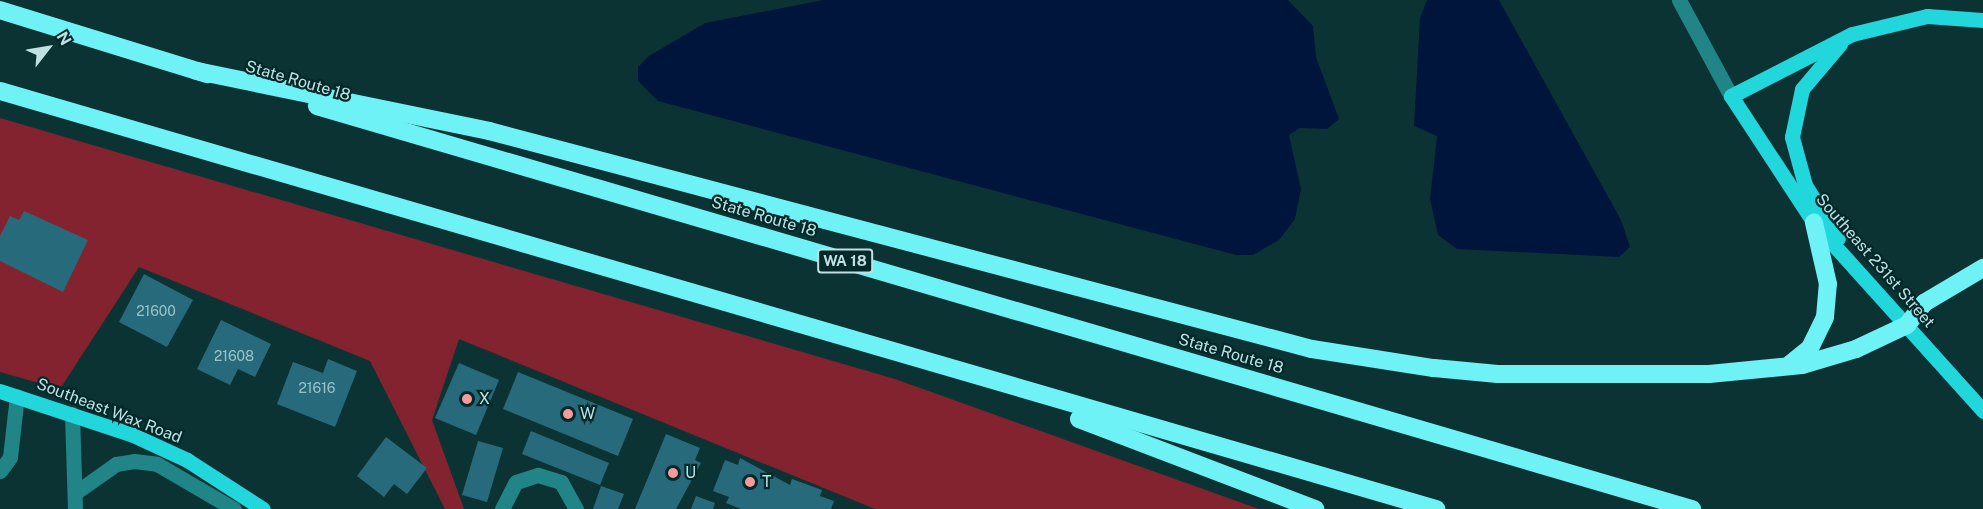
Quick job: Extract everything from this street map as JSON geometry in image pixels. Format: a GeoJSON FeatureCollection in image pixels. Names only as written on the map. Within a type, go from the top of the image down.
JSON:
{"type":"FeatureCollection","features":[{"type":"Feature","properties":{"kind":"highway","name":"State Route 18"},"geometry":{"type":"LineString","coordinates":[[0,10],[197,71],[1692,509]]}},
{"type":"Feature","properties":{"kind":"highway"},"geometry":{"type":"LineString","coordinates":[[197,71],[489,131],[1312,349],[1498,374],[1782,369],[1856,350],[1907,325],[1924,303],[1983,268]]}},
{"type":"Feature","properties":{"kind":"highway"},"geometry":{"type":"LineString","coordinates":[[0,91],[968,377],[1436,509]]}},
{"type":"Feature","properties":{"kind":"highway"},"geometry":{"type":"LineString","coordinates":[[1782,369],[1810,348],[1825,317],[1828,284],[1814,223]]}},
{"type":"Feature","properties":{"kind":"highway"},"geometry":{"type":"LineString","coordinates":[[968,377],[1315,509]]}},
{"type":"Feature","properties":{"kind":"main road"},"geometry":{"type":"LineString","coordinates":[[1731,96],[1852,34],[1927,16],[1983,20]]}},
{"type":"Feature","properties":{"kind":"main road"},"geometry":{"type":"LineString","coordinates":[[1852,34],[1826,54],[1802,89],[1792,138],[1804,185],[1858,272]]}},
{"type":"Feature","properties":{"kind":"main road","name":"Southeast 231st Street"},"geometry":{"type":"LineString","coordinates":[[1731,96],[1814,223],[1983,411]]}},
{"type":"Feature","properties":{"kind":"main road","name":"Southeast Wax Road"},"geometry":{"type":"LineString","coordinates":[[0,391],[72,414],[186,460],[263,509]]}},
{"type":"Feature","properties":{"kind":"street"},"geometry":{"type":"LineString","coordinates":[[1679,0],[1731,96]]}},
{"type":"Feature","properties":{"kind":"street"},"geometry":{"type":"LineString","coordinates":[[0,471],[10,457],[16,396]]}},
{"type":"Feature","properties":{"kind":"street"},"geometry":{"type":"LineString","coordinates":[[72,414],[75,509]]}},
{"type":"Feature","properties":{"kind":"street"},"geometry":{"type":"LineString","coordinates":[[75,493],[116,464],[134,460],[157,464],[234,509]]}},
{"type":"Feature","properties":{"kind":"street"},"geometry":{"type":"LineString","coordinates":[[502,509],[516,482],[538,475],[561,482],[576,509]]}},
{"type":"Feature","properties":{"kind":"shaded area"},"geometry":{"type":"Polygon","coordinates":[[[0,118],[895,379],[1259,509],[875,509],[459,339],[432,420],[464,509],[445,509],[370,361],[139,267],[60,389],[0,372],[0,118]]]}},
{"type":"Feature","properties":{"kind":"water"},"geometry":{"type":"Polygon","coordinates":[[[823,0],[1288,0],[1313,26],[1316,57],[1339,119],[1327,129],[1300,128],[1289,135],[1301,189],[1295,219],[1279,240],[1253,255],[1236,255],[658,101],[638,81],[638,67],[649,56],[705,23],[823,0]]]}},
{"type":"Feature","properties":{"kind":"water"},"geometry":{"type":"Polygon","coordinates":[[[1427,0],[1499,0],[1621,220],[1630,247],[1619,257],[1457,249],[1438,235],[1430,199],[1437,136],[1414,126],[1420,18],[1427,0]]]}},
{"type":"Feature","properties":{"kind":"building"},"geometry":{"type":"Polygon","coordinates":[[[24,211],[88,240],[63,292],[0,261],[0,236],[10,216],[19,220],[24,211]]]}},
{"type":"Feature","properties":{"kind":"building"},"geometry":{"type":"Polygon","coordinates":[[[144,274],[193,300],[167,347],[119,322],[144,274]]]}},
{"type":"Feature","properties":{"kind":"building"},"geometry":{"type":"Polygon","coordinates":[[[221,320],[271,344],[255,377],[238,369],[230,385],[197,369],[221,320]]]}},
{"type":"Feature","properties":{"kind":"building"},"geometry":{"type":"Polygon","coordinates":[[[328,359],[357,371],[335,427],[277,404],[293,362],[323,373],[328,359]]]}},
{"type":"Feature","properties":{"kind":"building","name":"X"},"geometry":{"type":"Polygon","coordinates":[[[459,363],[499,380],[476,435],[435,418],[459,363]]]}},
{"type":"Feature","properties":{"kind":"building","name":"W"},"geometry":{"type":"Polygon","coordinates":[[[518,372],[633,419],[618,456],[503,409],[518,372]]]}},
{"type":"Feature","properties":{"kind":"building"},"geometry":{"type":"Polygon","coordinates":[[[531,431],[609,463],[600,485],[522,454],[531,431]]]}},
{"type":"Feature","properties":{"kind":"building","name":"U"},"geometry":{"type":"Polygon","coordinates":[[[666,434],[700,448],[695,460],[701,463],[676,509],[635,509],[666,434]]]}},
{"type":"Feature","properties":{"kind":"building"},"geometry":{"type":"Polygon","coordinates":[[[386,437],[427,468],[407,494],[394,484],[384,497],[357,476],[386,437]]]}},
{"type":"Feature","properties":{"kind":"building"},"geometry":{"type":"Polygon","coordinates":[[[478,441],[503,448],[487,502],[462,495],[478,441]]]}},
{"type":"Feature","properties":{"kind":"building","name":"T"},"geometry":{"type":"Polygon","coordinates":[[[740,458],[790,485],[792,479],[822,490],[820,496],[834,501],[831,509],[741,509],[726,503],[729,497],[713,491],[725,460],[738,465],[740,458]]]}},
{"type":"Feature","properties":{"kind":"building"},"geometry":{"type":"Polygon","coordinates":[[[601,486],[624,494],[618,509],[593,509],[601,486]]]}},
{"type":"Feature","properties":{"kind":"building"},"geometry":{"type":"Polygon","coordinates":[[[696,496],[715,503],[713,509],[691,509],[696,496]]]}},
{"type":"Feature","properties":{"kind":"place","name":"X"},"geometry":{"type":"Point","coordinates":[467,399]}},
{"type":"Feature","properties":{"kind":"place","name":"W"},"geometry":{"type":"Point","coordinates":[568,414]}},
{"type":"Feature","properties":{"kind":"place","name":"U"},"geometry":{"type":"Point","coordinates":[673,473]}},
{"type":"Feature","properties":{"kind":"place","name":"T"},"geometry":{"type":"Point","coordinates":[750,482]}}]}
